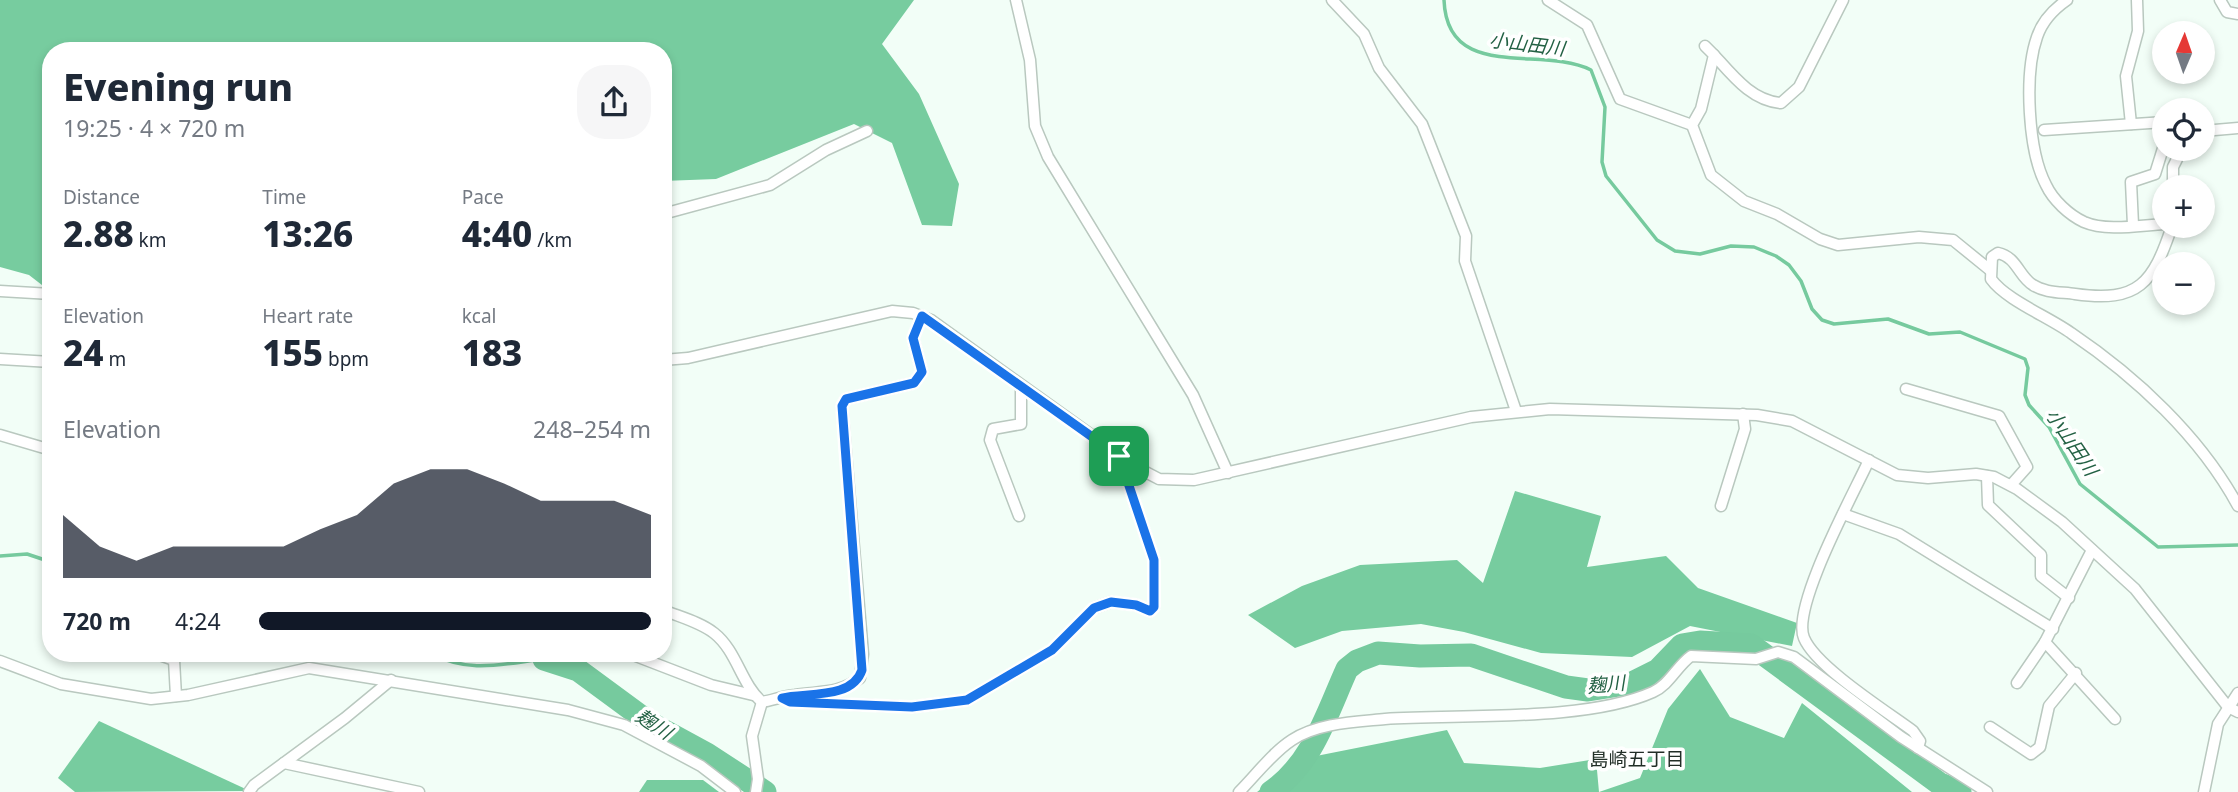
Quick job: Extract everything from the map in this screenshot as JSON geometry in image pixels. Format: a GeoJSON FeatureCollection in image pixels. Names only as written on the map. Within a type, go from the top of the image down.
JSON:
{"type":"FeatureCollection","features":[{"type":"Feature","properties":{"kind":"street"},"geometry":{"type":"LineString","coordinates":[[1016,0],[1030,60],[1035,126],[1048,157],[1193,395],[1228,473]]}},
{"type":"Feature","properties":{"kind":"street"},"geometry":{"type":"LineString","coordinates":[[1332,0],[1364,34],[1378,68],[1408,104],[1436,152],[1466,236],[1465,261],[1516,411]]}},
{"type":"Feature","properties":{"kind":"street"},"geometry":{"type":"LineString","coordinates":[[1548,0],[1587,25],[1620,99],[1692,125],[1712,175],[1744,201],[1777,214],[1820,239],[1838,245],[1919,237],[1953,240],[1990,270]]}},
{"type":"Feature","properties":{"kind":"street"},"geometry":{"type":"LineString","coordinates":[[1705,46],[1744,87],[1768,102],[1781,103],[1799,87],[1843,0]]}},
{"type":"Feature","properties":{"kind":"street"},"geometry":{"type":"LineString","coordinates":[[2067,0],[2044,22],[2036,38],[2031,117],[2038,167],[2047,188],[2067,211],[2085,223],[2101,226],[2152,225]]}},
{"type":"Feature","properties":{"kind":"street"},"geometry":{"type":"LineString","coordinates":[[2131,124],[2126,76],[2138,31],[2137,0]]}},
{"type":"Feature","properties":{"kind":"street"},"geometry":{"type":"LineString","coordinates":[[2220,0],[2227,12],[2238,14]]}},
{"type":"Feature","properties":{"kind":"street"},"geometry":{"type":"LineString","coordinates":[[1692,125],[1701,109],[1714,55]]}},
{"type":"Feature","properties":{"kind":"street"},"geometry":{"type":"LineString","coordinates":[[2044,130],[2152,123]]}},
{"type":"Feature","properties":{"kind":"street"},"geometry":{"type":"LineString","coordinates":[[2215,130],[2238,128]]}},
{"type":"Feature","properties":{"kind":"street"},"geometry":{"type":"LineString","coordinates":[[672,212],[770,185],[826,150],[867,131]]}},
{"type":"Feature","properties":{"kind":"street"},"geometry":{"type":"LineString","coordinates":[[2133,226],[2131,182],[2155,174],[2159,161]]}},
{"type":"Feature","properties":{"kind":"street"},"geometry":{"type":"LineString","coordinates":[[2167,238],[2150,276],[2138,288],[2116,297],[2102,298],[2045,290],[2031,284],[2020,268],[2005,254],[1998,253],[1992,257],[1990,270],[1995,285],[2102,354],[2182,427],[2215,469],[2238,506]]}},
{"type":"Feature","properties":{"kind":"street"},"geometry":{"type":"LineString","coordinates":[[0,291],[42,293]]}},
{"type":"Feature","properties":{"kind":"street"},"geometry":{"type":"LineString","coordinates":[[672,359],[688,358],[892,311],[922,316],[1119,456],[1159,479],[1194,480],[1471,417],[1516,411],[1743,414],[1792,421],[1898,475],[1928,478],[1987,476],[2011,485],[2062,522],[2135,589],[2228,707],[2238,712]]}},
{"type":"Feature","properties":{"kind":"street"},"geometry":{"type":"LineString","coordinates":[[672,614],[716,635],[732,655],[753,695],[762,702],[829,693],[847,687],[860,677],[863,654],[842,406],[846,399],[914,383],[922,372],[913,338],[922,316]]}},
{"type":"Feature","properties":{"kind":"street"},"geometry":{"type":"LineString","coordinates":[[0,359],[42,361]]}},
{"type":"Feature","properties":{"kind":"street"},"geometry":{"type":"LineString","coordinates":[[1019,516],[990,440],[993,429],[1021,424],[1021,387]]}},
{"type":"Feature","properties":{"kind":"street"},"geometry":{"type":"LineString","coordinates":[[1906,389],[1998,416],[2027,467],[2011,485]]}},
{"type":"Feature","properties":{"kind":"street"},"geometry":{"type":"LineString","coordinates":[[1721,506],[1745,429],[1743,414]]}},
{"type":"Feature","properties":{"kind":"street"},"geometry":{"type":"LineString","coordinates":[[0,435],[42,447]]}},
{"type":"Feature","properties":{"kind":"street"},"geometry":{"type":"LineString","coordinates":[[782,698],[790,702],[912,707],[967,700],[1052,650],[1094,608],[1111,602],[1136,605],[1150,611],[1154,607],[1154,560],[1119,456]]}},
{"type":"Feature","properties":{"kind":"street"},"geometry":{"type":"LineString","coordinates":[[1869,460],[1821,559],[1802,615],[1803,637],[1818,658],[1913,731],[1920,741],[1918,748]]}},
{"type":"Feature","properties":{"kind":"street"},"geometry":{"type":"LineString","coordinates":[[1987,476],[1988,505],[2041,555],[2041,576],[2069,598]]}},
{"type":"Feature","properties":{"kind":"street"},"geometry":{"type":"LineString","coordinates":[[1843,514],[1899,534],[2053,629]]}},
{"type":"Feature","properties":{"kind":"street"},"geometry":{"type":"LineString","coordinates":[[2017,683],[2046,642],[2092,550]]}},
{"type":"Feature","properties":{"kind":"street"},"geometry":{"type":"LineString","coordinates":[[2046,642],[2115,719]]}},
{"type":"Feature","properties":{"kind":"street"},"geometry":{"type":"LineString","coordinates":[[1239,792],[1293,739],[1313,731],[1353,722],[1438,715],[1563,711],[1632,700],[1656,691],[1691,656],[1756,659],[1777,652],[1794,657],[1918,748],[1977,783],[1987,792]]}},
{"type":"Feature","properties":{"kind":"street"},"geometry":{"type":"LineString","coordinates":[[0,662],[61,684],[151,699],[309,668],[568,710],[624,725],[701,766],[735,792]]}},
{"type":"Feature","properties":{"kind":"street"},"geometry":{"type":"LineString","coordinates":[[174,662],[176,696]]}},
{"type":"Feature","properties":{"kind":"street"},"geometry":{"type":"LineString","coordinates":[[651,662],[711,685],[753,695]]}},
{"type":"Feature","properties":{"kind":"street"},"geometry":{"type":"LineString","coordinates":[[1990,727],[2031,754],[2040,747],[2049,706],[2076,673]]}},
{"type":"Feature","properties":{"kind":"street"},"geometry":{"type":"LineString","coordinates":[[249,792],[254,785],[345,718],[391,680]]}},
{"type":"Feature","properties":{"kind":"street"},"geometry":{"type":"LineString","coordinates":[[2204,792],[2218,724],[2238,693]]}},
{"type":"Feature","properties":{"kind":"street"},"geometry":{"type":"LineString","coordinates":[[756,792],[758,779],[752,736],[762,702]]}},
{"type":"Feature","properties":{"kind":"street"},"geometry":{"type":"LineString","coordinates":[[284,763],[419,792]]}},
{"type":"Feature","properties":{"kind":"green space"},"geometry":{"type":"Polygon","coordinates":[[[0,0],[914,0],[882,44],[919,94],[959,184],[952,226],[922,225],[892,143],[854,124],[716,179],[672,181],[672,42],[42,42],[42,285],[29,275],[0,267],[0,0]]]}},
{"type":"Feature","properties":{"kind":"green space"},"geometry":{"type":"Polygon","coordinates":[[[1515,491],[1601,516],[1587,567],[1666,556],[1698,588],[1797,623],[1792,646],[1690,626],[1632,657],[1541,653],[1464,632],[1421,624],[1342,631],[1295,648],[1248,615],[1302,586],[1360,565],[1457,560],[1483,583],[1515,491]]]}},
{"type":"Feature","properties":{"kind":"green space"},"geometry":{"type":"Polygon","coordinates":[[[1700,669],[1730,717],[1784,738],[1802,703],[1912,792],[1599,792],[1640,778],[1668,709],[1700,669]]]}},
{"type":"Feature","properties":{"kind":"green space"},"geometry":{"type":"Polygon","coordinates":[[[99,721],[250,791],[75,792],[58,778],[99,721]]]}},
{"type":"Feature","properties":{"kind":"green space"},"geometry":{"type":"Polygon","coordinates":[[[1447,730],[1464,763],[1540,768],[1596,759],[1599,792],[1257,792],[1301,759],[1447,730]]]}},
{"type":"Feature","properties":{"kind":"green space"},"geometry":{"type":"Polygon","coordinates":[[[647,780],[703,780],[719,792],[639,792],[647,780]]]}},
{"type":"Feature","properties":{"kind":"waterway","name":"小山田川"},"geometry":{"type":"LineString","coordinates":[[1444,0],[1449,26],[1461,42],[1479,52],[1500,57],[1571,63],[1591,70],[1605,107],[1602,162],[1606,176],[1657,240],[1675,251],[1700,254],[1731,246],[1754,247],[1776,256],[1789,265],[1801,281],[1812,309],[1822,320],[1834,324],[1888,319],[1929,334],[1960,332],[2025,359],[2028,368],[2025,395],[2029,405],[2049,427],[2080,484],[2158,547],[2238,545]]}},
{"type":"Feature","properties":{"kind":"waterway"},"geometry":{"type":"LineString","coordinates":[[0,556],[27,554],[42,559]]}},
{"type":"Feature","properties":{"kind":"waterway","name":"麹川"},"geometry":{"type":"LineString","coordinates":[[1271,792],[1286,780],[1308,752],[1347,669],[1357,661],[1378,653],[1471,655],[1566,687],[1588,690],[1632,683],[1658,670],[1682,645],[1700,642],[1751,645],[1940,784],[1960,792]]}},
{"type":"Feature","properties":{"kind":"waterway"},"geometry":{"type":"LineString","coordinates":[[452,662],[486,666],[522,662]]}},
{"type":"Feature","properties":{"kind":"waterway","name":"麹川"},"geometry":{"type":"LineString","coordinates":[[553,662],[578,670],[650,723],[707,754],[765,792]]}},
{"type":"Feature","properties":{"kind":"district","name":"島崎五丁目"},"geometry":{"type":"Point","coordinates":[1637,759]}},
{"type":"Feature","properties":{"kind":"route"},"geometry":{"type":"LineString","coordinates":[[922,316],[1119,456],[1154,560],[1154,607],[1150,611],[1136,605],[1111,602],[1094,608],[1052,650],[967,700],[912,707],[790,702],[782,698],[829,693],[847,687],[860,677],[863,654],[842,406],[846,399],[914,383],[922,372],[913,338],[922,316]]}}]}
